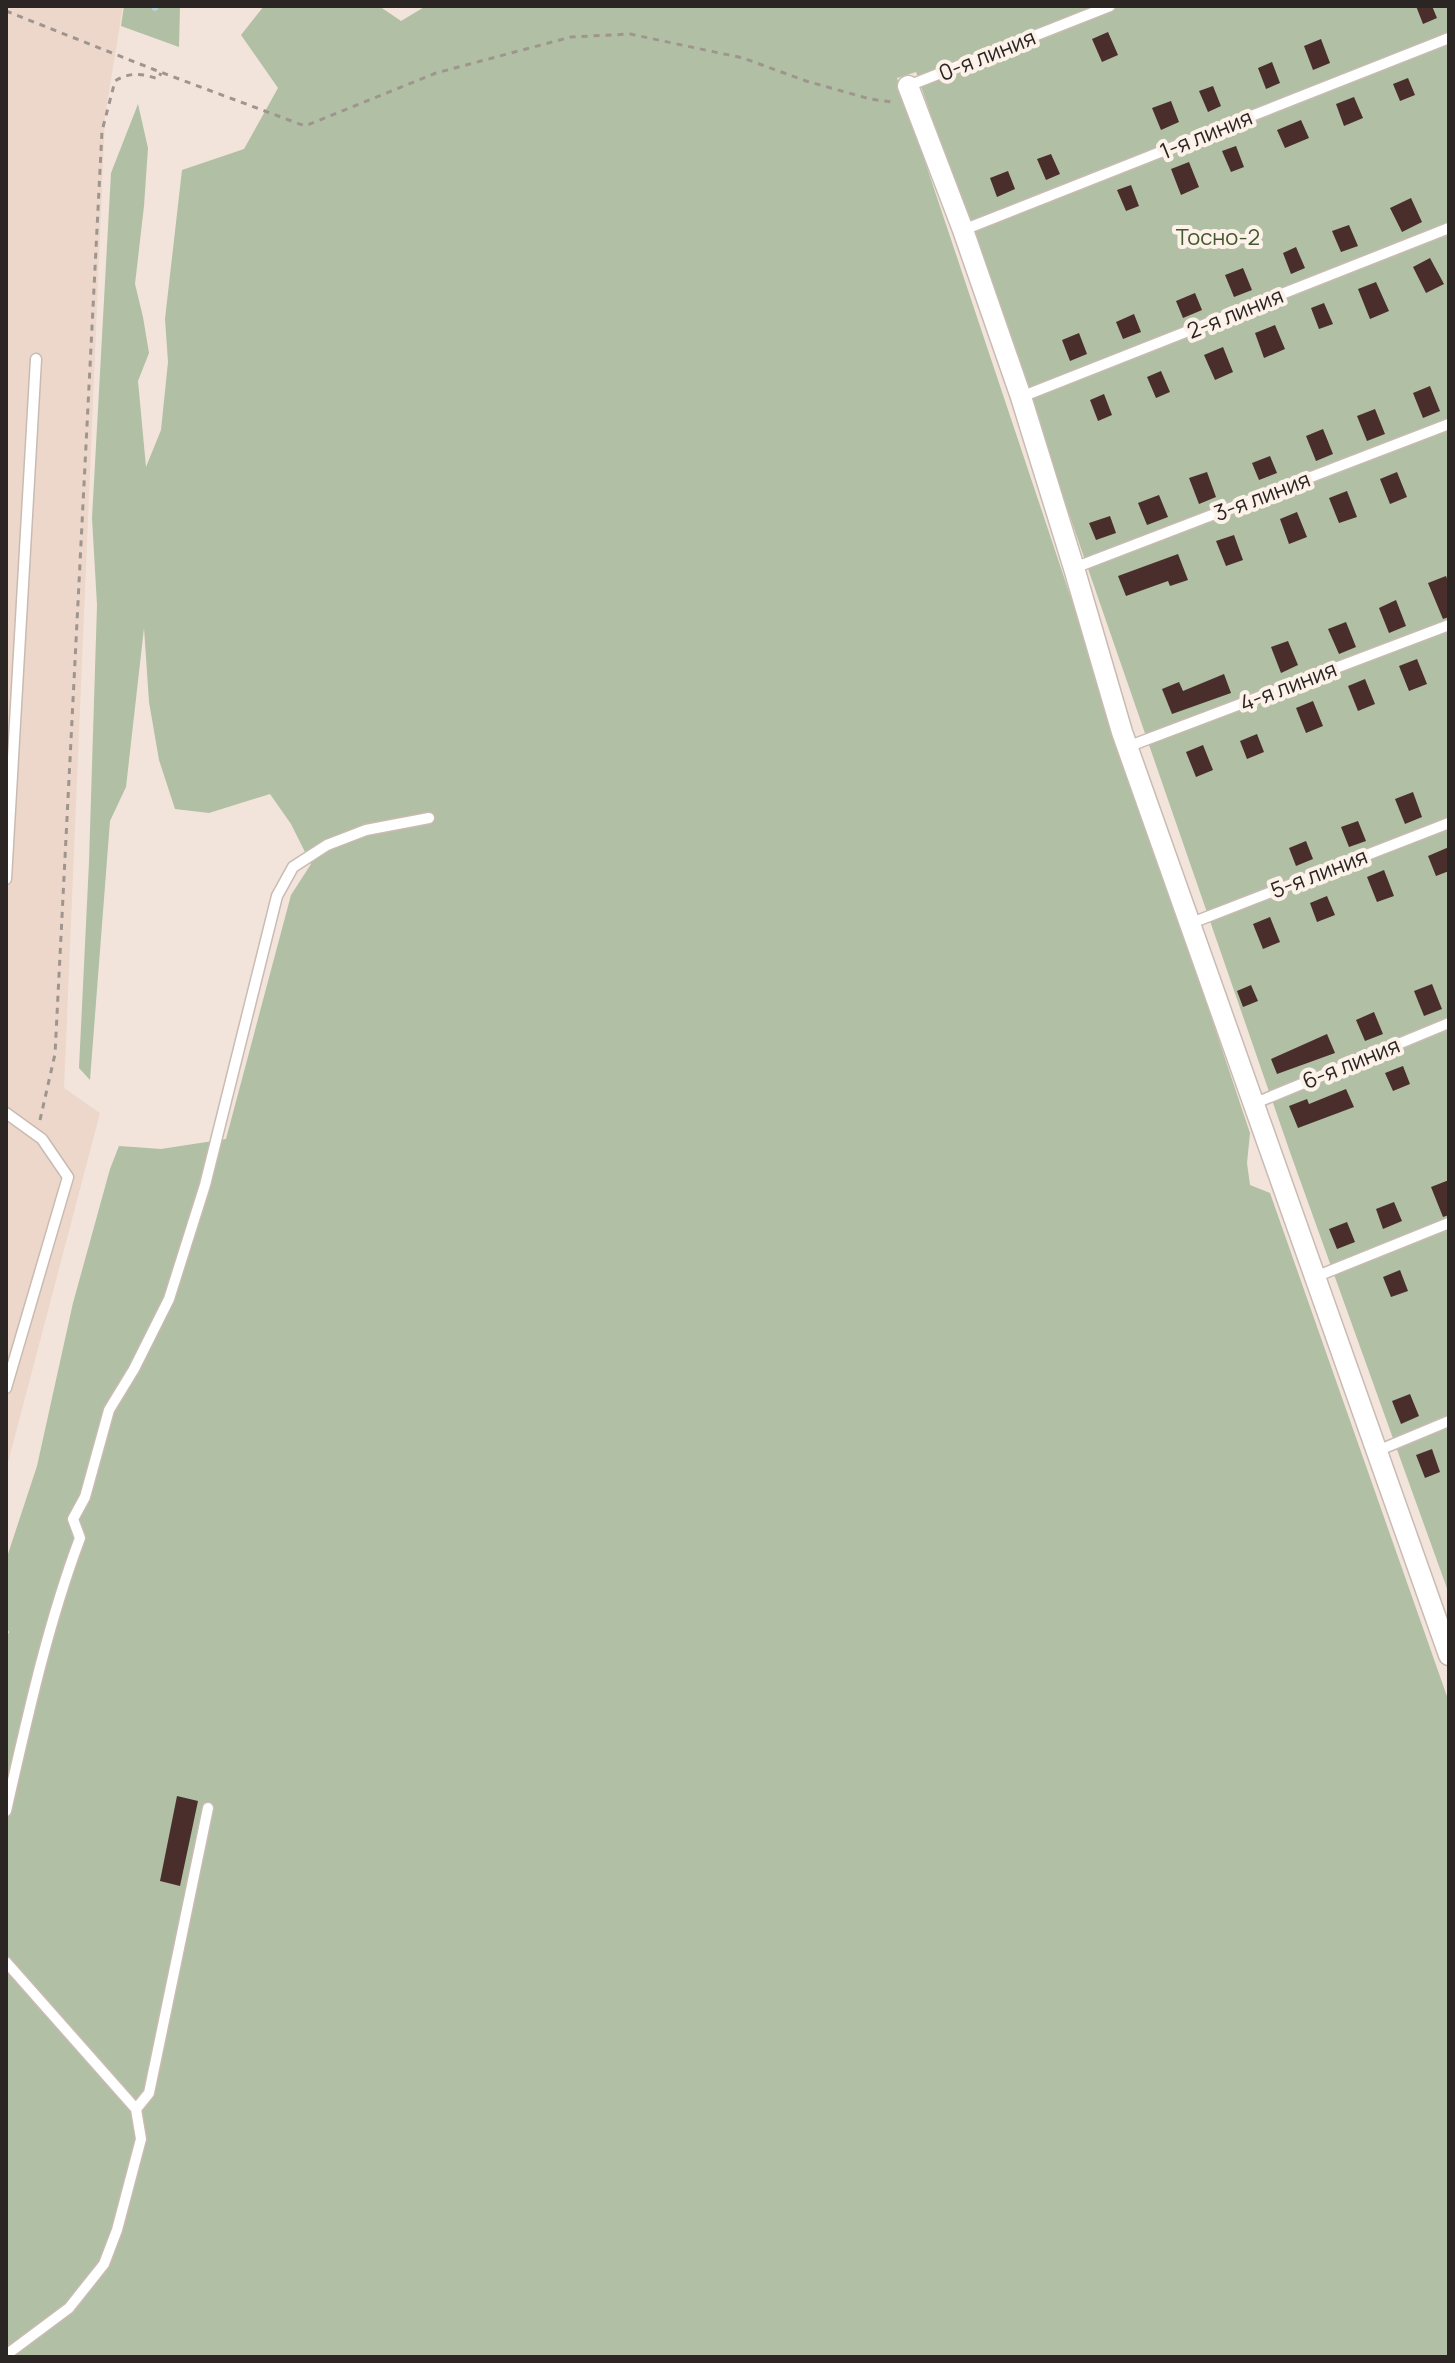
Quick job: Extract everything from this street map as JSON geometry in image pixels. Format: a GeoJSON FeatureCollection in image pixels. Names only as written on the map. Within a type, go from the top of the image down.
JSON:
{"type":"FeatureCollection","features":[{"type":"Feature","properties":{"kind":"street"},"geometry":{"type":"LineString","coordinates":[[908,86],[963,230],[1021,397],[1127,747],[1377,1451],[1442,1610],[1449,1655]]}},
{"type":"Feature","properties":{"kind":"lane","name":"0-я линия"},"geometry":{"type":"LineString","coordinates":[[908,86],[1110,6]]}},
{"type":"Feature","properties":{"kind":"lane","name":"1-я линия"},"geometry":{"type":"LineString","coordinates":[[963,230],[1449,38]]}},
{"type":"Feature","properties":{"kind":"lane","name":"2-я линия"},"geometry":{"type":"LineString","coordinates":[[1021,397],[1449,228]]}},
{"type":"Feature","properties":{"kind":"lane"},"geometry":{"type":"LineString","coordinates":[[6,879],[36,359]]}},
{"type":"Feature","properties":{"kind":"lane","name":"3-я линия"},"geometry":{"type":"LineString","coordinates":[[1074,568],[1449,424]]}},
{"type":"Feature","properties":{"kind":"lane","name":"4-я линия"},"geometry":{"type":"LineString","coordinates":[[1127,747],[1449,625]]}},
{"type":"Feature","properties":{"kind":"lane"},"geometry":{"type":"LineString","coordinates":[[6,1811],[33,1693],[62,1588],[80,1538],[73,1519],[85,1497],[109,1410],[134,1369],[169,1299],[205,1185],[277,896],[293,867],[327,845],[366,830],[429,818]]}},
{"type":"Feature","properties":{"kind":"lane","name":"5-я линия"},"geometry":{"type":"LineString","coordinates":[[1189,924],[1449,823]]}},
{"type":"Feature","properties":{"kind":"lane","name":"6-я линия"},"geometry":{"type":"LineString","coordinates":[[1253,1104],[1449,1023]]}},
{"type":"Feature","properties":{"kind":"lane"},"geometry":{"type":"LineString","coordinates":[[6,1113],[42,1139],[68,1177],[6,1388]]}},
{"type":"Feature","properties":{"kind":"lane"},"geometry":{"type":"LineString","coordinates":[[1315,1277],[1449,1223]]}},
{"type":"Feature","properties":{"kind":"lane"},"geometry":{"type":"LineString","coordinates":[[1377,1451],[1449,1421]]}},
{"type":"Feature","properties":{"kind":"lane"},"geometry":{"type":"LineString","coordinates":[[136,2109],[149,2093],[208,1808]]}},
{"type":"Feature","properties":{"kind":"lane"},"geometry":{"type":"LineString","coordinates":[[6,1962],[136,2109],[141,2139],[117,2230],[104,2264],[69,2308],[6,2355]]}},
{"type":"Feature","properties":{"kind":"path"},"geometry":{"type":"LineString","coordinates":[[6,11],[305,126],[436,73],[571,37],[630,34],[743,58],[806,81],[870,99],[916,106]]}},
{"type":"Feature","properties":{"kind":"path"},"geometry":{"type":"LineString","coordinates":[[37,1135],[55,1054],[102,131],[115,81],[127,74],[145,74],[158,79],[161,73]]}},
{"type":"Feature","properties":{"kind":"shaded area"},"geometry":{"type":"Polygon","coordinates":[[[6,6],[123,6],[105,116],[64,1088],[100,1113],[6,1470],[6,6]]]}},
{"type":"Feature","properties":{"kind":"green space"},"geometry":{"type":"Polygon","coordinates":[[[124,6],[180,6],[179,47],[121,26],[124,6]]]}},
{"type":"Feature","properties":{"kind":"green space","name":"Тосно-2"},"geometry":{"type":"Polygon","coordinates":[[[264,6],[379,6],[401,21],[426,6],[1449,6],[1449,1594],[1291,1155],[916,72],[897,78],[1250,1133],[1247,1163],[1250,1185],[1270,1193],[1449,1702],[1449,2357],[6,2357],[6,1970],[17,1979],[6,1951],[6,1829],[13,1784],[6,1803],[6,1638],[9,1632],[6,1627],[6,1560],[37,1466],[73,1303],[119,1146],[161,1149],[226,1139],[291,895],[311,864],[291,824],[270,794],[209,813],[175,809],[159,760],[149,702],[144,628],[126,787],[110,821],[90,1080],[79,1068],[97,605],[92,518],[111,173],[138,104],[148,148],[135,284],[149,353],[138,381],[146,467],[161,430],[168,362],[165,319],[182,170],[244,149],[278,88],[241,35],[264,6]]]}},
{"type":"Feature","properties":{"kind":"building"},"geometry":{"type":"Polygon","coordinates":[[[1416,6],[1432,6],[1437,18],[1423,24],[1416,6]]]}},
{"type":"Feature","properties":{"kind":"building"},"geometry":{"type":"Polygon","coordinates":[[[1108,32],[1118,55],[1102,62],[1092,39],[1108,32]]]}},
{"type":"Feature","properties":{"kind":"building"},"geometry":{"type":"Polygon","coordinates":[[[1321,39],[1330,63],[1313,70],[1304,46],[1321,39]]]}},
{"type":"Feature","properties":{"kind":"building"},"geometry":{"type":"Polygon","coordinates":[[[1272,62],[1280,83],[1266,89],[1258,68],[1272,62]]]}},
{"type":"Feature","properties":{"kind":"building"},"geometry":{"type":"Polygon","coordinates":[[[1408,78],[1415,95],[1400,101],[1393,84],[1408,78]]]}},
{"type":"Feature","properties":{"kind":"building"},"geometry":{"type":"Polygon","coordinates":[[[1213,86],[1221,106],[1208,112],[1199,91],[1213,86]]]}},
{"type":"Feature","properties":{"kind":"building"},"geometry":{"type":"Polygon","coordinates":[[[1354,97],[1363,118],[1344,126],[1336,104],[1354,97]]]}},
{"type":"Feature","properties":{"kind":"building"},"geometry":{"type":"Polygon","coordinates":[[[1171,101],[1179,122],[1161,130],[1152,108],[1171,101]]]}},
{"type":"Feature","properties":{"kind":"building"},"geometry":{"type":"Polygon","coordinates":[[[1301,120],[1309,138],[1285,148],[1277,130],[1301,120]]]}},
{"type":"Feature","properties":{"kind":"building"},"geometry":{"type":"Polygon","coordinates":[[[1236,146],[1244,167],[1231,172],[1222,151],[1236,146]]]}},
{"type":"Feature","properties":{"kind":"building"},"geometry":{"type":"Polygon","coordinates":[[[1051,154],[1060,174],[1046,180],[1037,159],[1051,154]]]}},
{"type":"Feature","properties":{"kind":"building"},"geometry":{"type":"Polygon","coordinates":[[[1189,162],[1199,187],[1181,195],[1171,169],[1189,162]]]}},
{"type":"Feature","properties":{"kind":"building"},"geometry":{"type":"Polygon","coordinates":[[[1008,171],[1015,189],[997,197],[990,178],[1008,171]]]}},
{"type":"Feature","properties":{"kind":"building"},"geometry":{"type":"Polygon","coordinates":[[[1131,185],[1139,206],[1126,211],[1117,190],[1131,185]]]}},
{"type":"Feature","properties":{"kind":"building"},"geometry":{"type":"Polygon","coordinates":[[[1411,198],[1422,222],[1402,232],[1390,208],[1411,198]]]}},
{"type":"Feature","properties":{"kind":"building"},"geometry":{"type":"Polygon","coordinates":[[[1349,225],[1358,246],[1341,252],[1332,231],[1349,225]]]}},
{"type":"Feature","properties":{"kind":"building"},"geometry":{"type":"Polygon","coordinates":[[[1296,247],[1305,268],[1291,274],[1283,253],[1296,247]]]}},
{"type":"Feature","properties":{"kind":"building"},"geometry":{"type":"Polygon","coordinates":[[[1430,258],[1444,284],[1426,293],[1413,267],[1430,258]]]}},
{"type":"Feature","properties":{"kind":"building"},"geometry":{"type":"Polygon","coordinates":[[[1243,268],[1252,290],[1234,297],[1225,275],[1243,268]]]}},
{"type":"Feature","properties":{"kind":"building"},"geometry":{"type":"Polygon","coordinates":[[[1376,282],[1389,311],[1370,319],[1358,289],[1376,282]]]}},
{"type":"Feature","properties":{"kind":"building"},"geometry":{"type":"Polygon","coordinates":[[[1195,293],[1202,310],[1183,318],[1176,301],[1195,293]]]}},
{"type":"Feature","properties":{"kind":"building"},"geometry":{"type":"Polygon","coordinates":[[[1324,303],[1333,324],[1319,329],[1311,308],[1324,303]]]}},
{"type":"Feature","properties":{"kind":"building"},"geometry":{"type":"Polygon","coordinates":[[[1134,314],[1141,332],[1123,339],[1116,322],[1134,314]]]}},
{"type":"Feature","properties":{"kind":"building"},"geometry":{"type":"Polygon","coordinates":[[[1275,325],[1285,349],[1264,358],[1255,333],[1275,325]]]}},
{"type":"Feature","properties":{"kind":"building"},"geometry":{"type":"Polygon","coordinates":[[[1079,333],[1087,354],[1070,361],[1062,340],[1079,333]]]}},
{"type":"Feature","properties":{"kind":"building"},"geometry":{"type":"Polygon","coordinates":[[[1223,347],[1233,372],[1215,380],[1204,355],[1223,347]]]}},
{"type":"Feature","properties":{"kind":"building"},"geometry":{"type":"Polygon","coordinates":[[[1161,371],[1170,392],[1156,398],[1147,377],[1161,371]]]}},
{"type":"Feature","properties":{"kind":"building"},"geometry":{"type":"Polygon","coordinates":[[[1430,386],[1440,411],[1423,418],[1413,393],[1430,386]]]}},
{"type":"Feature","properties":{"kind":"building"},"geometry":{"type":"Polygon","coordinates":[[[1104,394],[1112,415],[1098,421],[1090,400],[1104,394]]]}},
{"type":"Feature","properties":{"kind":"building"},"geometry":{"type":"Polygon","coordinates":[[[1375,409],[1385,434],[1367,441],[1357,416],[1375,409]]]}},
{"type":"Feature","properties":{"kind":"building"},"geometry":{"type":"Polygon","coordinates":[[[1323,429],[1333,454],[1316,461],[1306,436],[1323,429]]]}},
{"type":"Feature","properties":{"kind":"building"},"geometry":{"type":"Polygon","coordinates":[[[1270,456],[1277,473],[1259,480],[1252,463],[1270,456]]]}},
{"type":"Feature","properties":{"kind":"building"},"geometry":{"type":"Polygon","coordinates":[[[1207,472],[1216,497],[1199,504],[1189,478],[1207,472]]]}},
{"type":"Feature","properties":{"kind":"building"},"geometry":{"type":"Polygon","coordinates":[[[1397,472],[1407,497],[1390,504],[1380,479],[1397,472]]]}},
{"type":"Feature","properties":{"kind":"building"},"geometry":{"type":"Polygon","coordinates":[[[1347,491],[1357,517],[1339,523],[1329,498],[1347,491]]]}},
{"type":"Feature","properties":{"kind":"building"},"geometry":{"type":"Polygon","coordinates":[[[1159,495],[1168,517],[1147,525],[1138,503],[1159,495]]]}},
{"type":"Feature","properties":{"kind":"building"},"geometry":{"type":"Polygon","coordinates":[[[1297,512],[1307,537],[1289,544],[1280,519],[1297,512]]]}},
{"type":"Feature","properties":{"kind":"building"},"geometry":{"type":"Polygon","coordinates":[[[1110,516],[1116,533],[1096,540],[1089,523],[1110,516]]]}},
{"type":"Feature","properties":{"kind":"building"},"geometry":{"type":"Polygon","coordinates":[[[1234,535],[1243,560],[1226,566],[1216,541],[1234,535]]]}},
{"type":"Feature","properties":{"kind":"building"},"geometry":{"type":"Polygon","coordinates":[[[1178,554],[1188,580],[1170,586],[1168,581],[1126,596],[1118,576],[1178,554]]]}},
{"type":"Feature","properties":{"kind":"building"},"geometry":{"type":"Polygon","coordinates":[[[1446,576],[1449,584],[1449,617],[1443,619],[1428,583],[1446,576]]]}},
{"type":"Feature","properties":{"kind":"building"},"geometry":{"type":"Polygon","coordinates":[[[1396,600],[1406,626],[1389,633],[1379,608],[1396,600]]]}},
{"type":"Feature","properties":{"kind":"building"},"geometry":{"type":"Polygon","coordinates":[[[1346,622],[1356,647],[1339,654],[1328,629],[1346,622]]]}},
{"type":"Feature","properties":{"kind":"building"},"geometry":{"type":"Polygon","coordinates":[[[1288,641],[1298,665],[1281,673],[1271,647],[1288,641]]]}},
{"type":"Feature","properties":{"kind":"building"},"geometry":{"type":"Polygon","coordinates":[[[1417,659],[1427,684],[1409,691],[1399,666],[1417,659]]]}},
{"type":"Feature","properties":{"kind":"building"},"geometry":{"type":"Polygon","coordinates":[[[1224,674],[1231,693],[1172,714],[1162,689],[1179,682],[1183,691],[1224,674]]]}},
{"type":"Feature","properties":{"kind":"building"},"geometry":{"type":"Polygon","coordinates":[[[1365,679],[1375,704],[1358,711],[1348,686],[1365,679]]]}},
{"type":"Feature","properties":{"kind":"building"},"geometry":{"type":"Polygon","coordinates":[[[1313,701],[1323,726],[1306,733],[1296,708],[1313,701]]]}},
{"type":"Feature","properties":{"kind":"building"},"geometry":{"type":"Polygon","coordinates":[[[1257,734],[1264,752],[1247,759],[1240,741],[1257,734]]]}},
{"type":"Feature","properties":{"kind":"building"},"geometry":{"type":"Polygon","coordinates":[[[1203,745],[1213,770],[1196,777],[1186,752],[1203,745]]]}},
{"type":"Feature","properties":{"kind":"building"},"geometry":{"type":"Polygon","coordinates":[[[1413,792],[1422,817],[1405,824],[1395,799],[1413,792]]]}},
{"type":"Feature","properties":{"kind":"building"},"geometry":{"type":"Polygon","coordinates":[[[1358,821],[1366,841],[1349,847],[1341,827],[1358,821]]]}},
{"type":"Feature","properties":{"kind":"building"},"geometry":{"type":"Polygon","coordinates":[[[1306,841],[1313,859],[1296,866],[1289,848],[1306,841]]]}},
{"type":"Feature","properties":{"kind":"building"},"geometry":{"type":"Polygon","coordinates":[[[1449,847],[1449,871],[1436,876],[1428,856],[1449,847]]]}},
{"type":"Feature","properties":{"kind":"building"},"geometry":{"type":"Polygon","coordinates":[[[1384,870],[1394,896],[1377,902],[1367,877],[1384,870]]]}},
{"type":"Feature","properties":{"kind":"building"},"geometry":{"type":"Polygon","coordinates":[[[1327,896],[1335,915],[1317,922],[1310,903],[1327,896]]]}},
{"type":"Feature","properties":{"kind":"building"},"geometry":{"type":"Polygon","coordinates":[[[1270,917],[1280,942],[1263,949],[1253,924],[1270,917]]]}},
{"type":"Feature","properties":{"kind":"building"},"geometry":{"type":"Polygon","coordinates":[[[1432,984],[1442,1009],[1424,1016],[1414,991],[1432,984]]]}},
{"type":"Feature","properties":{"kind":"building"},"geometry":{"type":"Polygon","coordinates":[[[1251,985],[1258,1001],[1243,1007],[1237,991],[1251,985]]]}},
{"type":"Feature","properties":{"kind":"building"},"geometry":{"type":"Polygon","coordinates":[[[1374,1012],[1383,1034],[1365,1041],[1356,1020],[1374,1012]]]}},
{"type":"Feature","properties":{"kind":"building"},"geometry":{"type":"Polygon","coordinates":[[[1327,1034],[1335,1053],[1277,1074],[1271,1059],[1327,1034]]]}},
{"type":"Feature","properties":{"kind":"building"},"geometry":{"type":"Polygon","coordinates":[[[1403,1066],[1410,1084],[1393,1091],[1385,1073],[1403,1066]]]}},
{"type":"Feature","properties":{"kind":"building"},"geometry":{"type":"Polygon","coordinates":[[[1346,1089],[1354,1107],[1298,1128],[1289,1106],[1307,1099],[1309,1104],[1346,1089]]]}},
{"type":"Feature","properties":{"kind":"building"},"geometry":{"type":"Polygon","coordinates":[[[1449,1180],[1449,1215],[1443,1217],[1431,1187],[1449,1180]]]}},
{"type":"Feature","properties":{"kind":"building"},"geometry":{"type":"Polygon","coordinates":[[[1394,1202],[1402,1221],[1383,1229],[1376,1209],[1394,1202]]]}},
{"type":"Feature","properties":{"kind":"building"},"geometry":{"type":"Polygon","coordinates":[[[1347,1222],[1355,1242],[1337,1249],[1329,1229],[1347,1222]]]}},
{"type":"Feature","properties":{"kind":"building"},"geometry":{"type":"Polygon","coordinates":[[[1400,1270],[1408,1291],[1391,1297],[1383,1277],[1400,1270]]]}},
{"type":"Feature","properties":{"kind":"building"},"geometry":{"type":"Polygon","coordinates":[[[1410,1394],[1419,1416],[1401,1424],[1392,1401],[1410,1394]]]}},
{"type":"Feature","properties":{"kind":"building"},"geometry":{"type":"Polygon","coordinates":[[[1432,1449],[1440,1472],[1425,1478],[1416,1455],[1432,1449]]]}},
{"type":"Feature","properties":{"kind":"building"},"geometry":{"type":"Polygon","coordinates":[[[177,1796],[198,1801],[180,1886],[160,1881],[177,1796]]]}}]}
